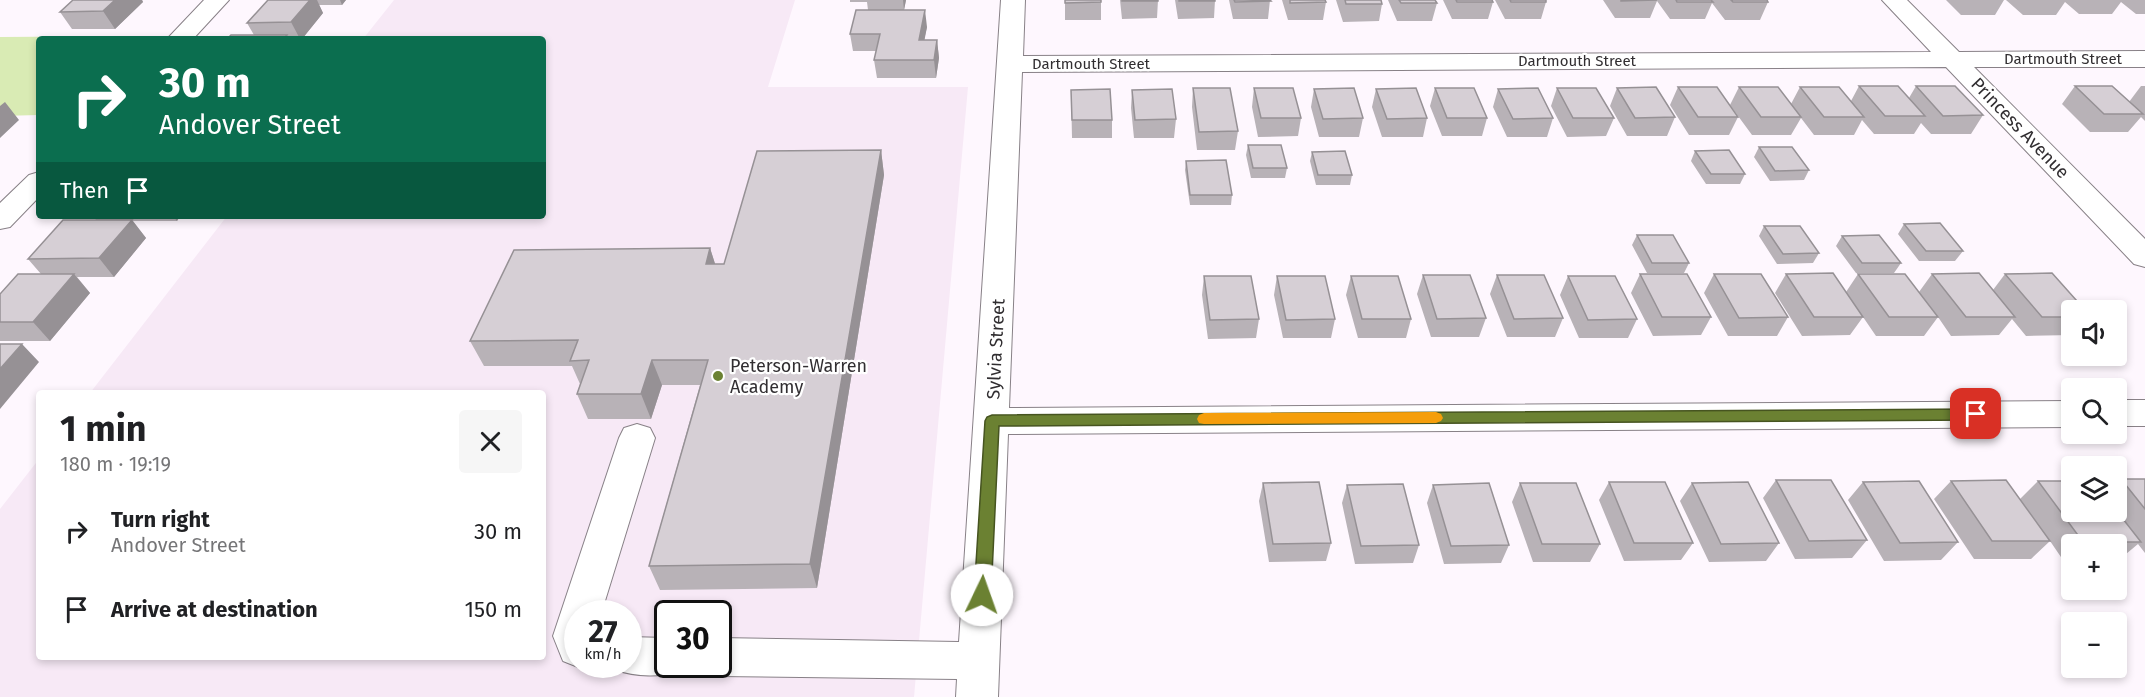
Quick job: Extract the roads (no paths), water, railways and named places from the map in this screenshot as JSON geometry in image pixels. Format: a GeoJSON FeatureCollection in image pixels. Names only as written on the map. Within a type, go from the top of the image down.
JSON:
{"type":"FeatureCollection","features":[{"type":"Feature","properties":{"kind":"street"},"geometry":{"type":"LineString","coordinates":[[181,36],[217,0]]}},
{"type":"Feature","properties":{"kind":"street","name":"Sylvia Street"},"geometry":{"type":"LineString","coordinates":[[978,679],[1013,0]]}},
{"type":"Feature","properties":{"kind":"street","name":"Princess Avenue"},"geometry":{"type":"LineString","coordinates":[[1894,0],[2145,257]]}},
{"type":"Feature","properties":{"kind":"street","name":"Dartmouth Street"},"geometry":{"type":"LineString","coordinates":[[1010,64],[2145,59]]}},
{"type":"Feature","properties":{"kind":"street"},"geometry":{"type":"LineString","coordinates":[[0,220],[36,184]]}},
{"type":"Feature","properties":{"kind":"street"},"geometry":{"type":"LineString","coordinates":[[2127,413],[2145,413]]}},
{"type":"Feature","properties":{"kind":"street"},"geometry":{"type":"LineString","coordinates":[[992,421],[2061,414]]}},
{"type":"Feature","properties":{"kind":"street"},"geometry":{"type":"LineString","coordinates":[[585,600],[638,438]]}},
{"type":"Feature","properties":{"kind":"street"},"geometry":{"type":"LineString","coordinates":[[732,658],[978,679]]}},
{"type":"Feature","properties":{"kind":"place","name":"Peterson-Warren Academy"},"geometry":{"type":"Point","coordinates":[718,376]}}]}
